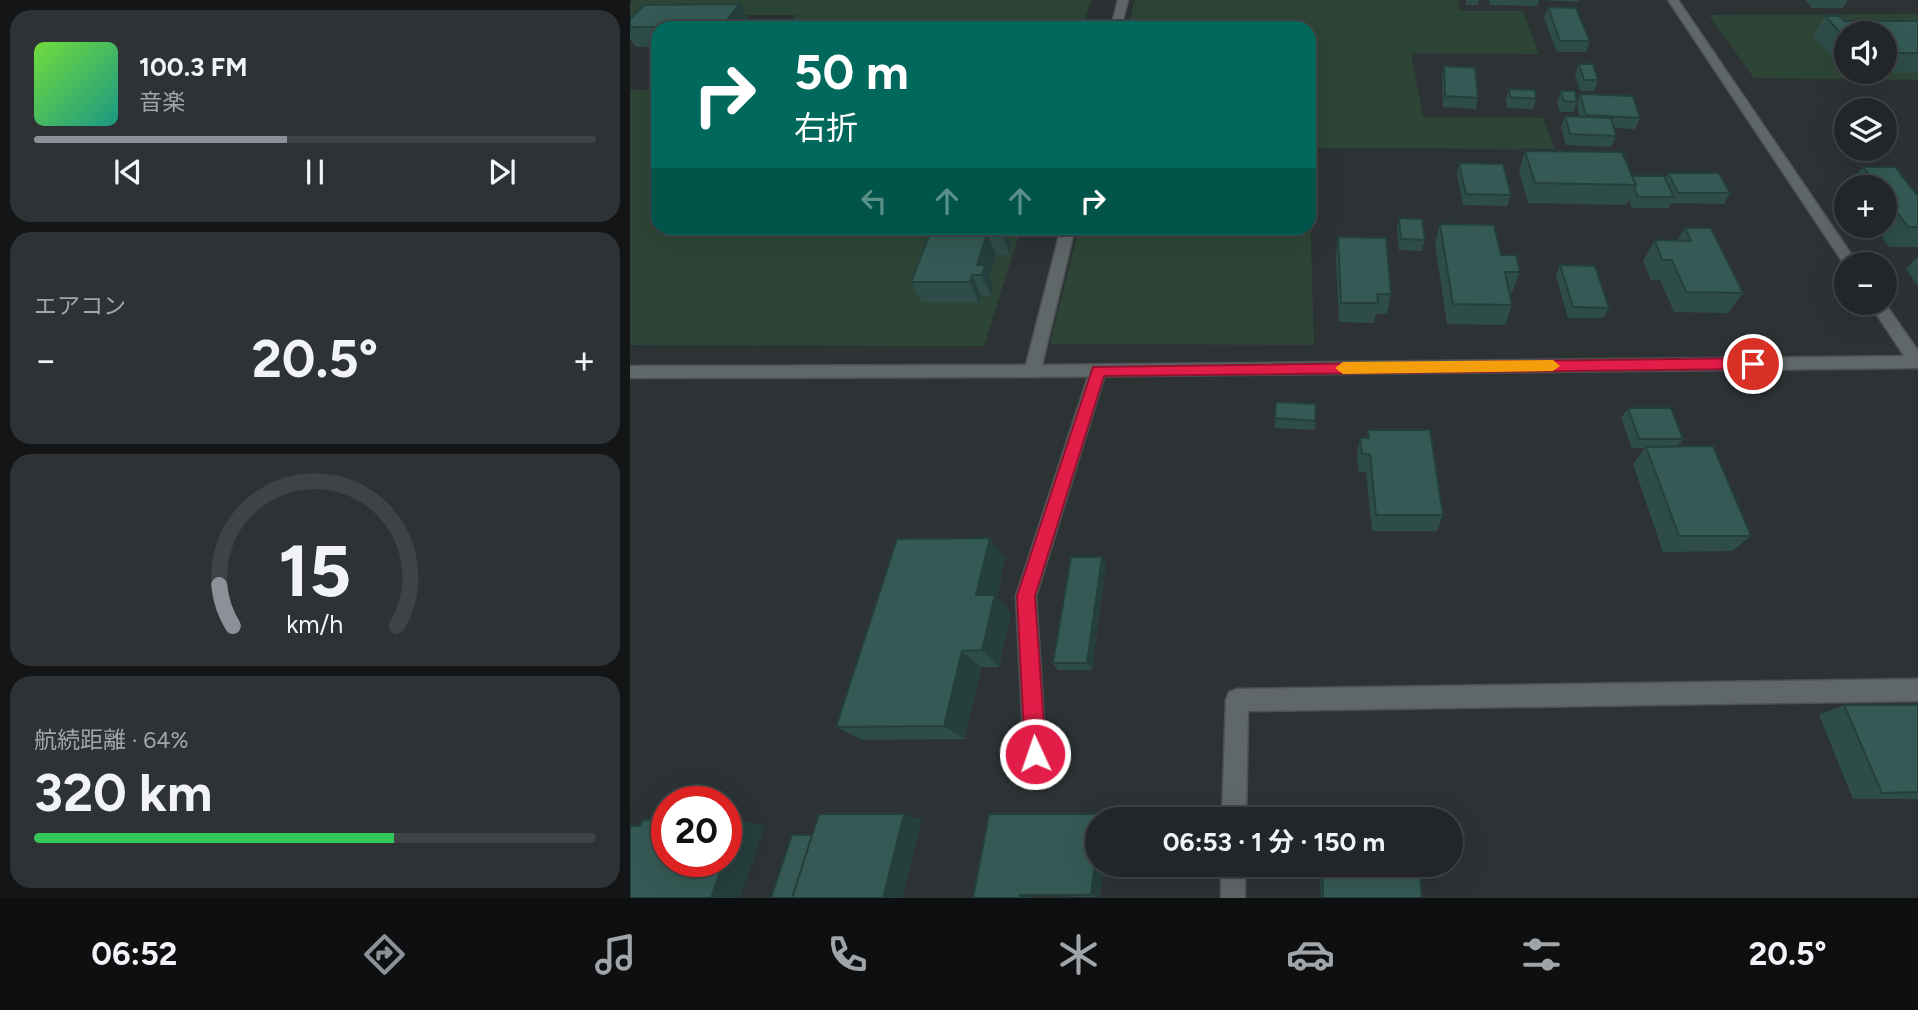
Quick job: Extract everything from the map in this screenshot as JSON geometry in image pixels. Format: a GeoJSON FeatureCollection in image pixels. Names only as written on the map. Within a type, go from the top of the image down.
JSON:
{"type":"FeatureCollection","features":[{"type":"Feature","properties":{"kind":"street"},"geometry":{"type":"LineString","coordinates":[[1118,21],[1123,0]]}},
{"type":"Feature","properties":{"kind":"street"},"geometry":{"type":"LineString","coordinates":[[1673,0],[1843,252]]}},
{"type":"Feature","properties":{"kind":"street"},"geometry":{"type":"LineString","coordinates":[[1032,371],[1066,235]]}},
{"type":"Feature","properties":{"kind":"street"},"geometry":{"type":"LineString","coordinates":[[1885,315],[1918,362]]}},
{"type":"Feature","properties":{"kind":"street"},"geometry":{"type":"LineString","coordinates":[[630,372],[1098,371],[1918,362]]}},
{"type":"Feature","properties":{"kind":"street"},"geometry":{"type":"LineString","coordinates":[[1035,754],[1026,596],[1098,371]]}},
{"type":"Feature","properties":{"kind":"street"},"geometry":{"type":"LineString","coordinates":[[1234,807],[1237,700],[1918,690]]}},
{"type":"Feature","properties":{"kind":"street"},"geometry":{"type":"LineString","coordinates":[[1233,877],[1233,898]]}},
{"type":"Feature","properties":{"kind":"green space"},"geometry":{"type":"Polygon","coordinates":[[[634,0],[1091,0],[1084,21],[792,21],[796,15],[630,15],[630,4],[634,0]]]}},
{"type":"Feature","properties":{"kind":"green space"},"geometry":{"type":"Polygon","coordinates":[[[1135,0],[1457,0],[1460,11],[1523,11],[1539,54],[1411,53],[1423,117],[1543,118],[1555,149],[1316,148],[1316,21],[1130,21],[1135,0]]]}},
{"type":"Feature","properties":{"kind":"green space"},"geometry":{"type":"Polygon","coordinates":[[[1918,14],[1918,80],[1897,80],[1897,21],[1834,21],[1834,79],[1754,78],[1709,15],[1918,14]]]}},
{"type":"Feature","properties":{"kind":"green space"},"geometry":{"type":"Polygon","coordinates":[[[630,90],[651,90],[651,235],[1019,235],[984,346],[630,345],[630,90]]]}},
{"type":"Feature","properties":{"kind":"green space"},"geometry":{"type":"Polygon","coordinates":[[[1077,235],[1311,235],[1314,345],[1050,344],[1077,235]]]}},
{"type":"Feature","properties":{"kind":"building"},"geometry":{"type":"Polygon","coordinates":[[[740,4],[726,21],[651,21],[651,27],[630,27],[630,19],[644,5],[740,4]]]}},
{"type":"Feature","properties":{"kind":"building"},"geometry":{"type":"Polygon","coordinates":[[[1548,7],[1576,8],[1590,41],[1560,41],[1548,7]]]}},
{"type":"Feature","properties":{"kind":"building"},"geometry":{"type":"Polygon","coordinates":[[[1825,16],[1840,16],[1844,21],[1834,21],[1834,26],[1825,16]]]}},
{"type":"Feature","properties":{"kind":"building"},"geometry":{"type":"Polygon","coordinates":[[[1897,21],[1918,21],[1918,53],[1897,53],[1897,21]]]}},
{"type":"Feature","properties":{"kind":"building"},"geometry":{"type":"Polygon","coordinates":[[[1579,64],[1593,64],[1598,80],[1584,80],[1579,64]]]}},
{"type":"Feature","properties":{"kind":"building"},"geometry":{"type":"Polygon","coordinates":[[[1444,66],[1475,68],[1478,98],[1445,96],[1444,66]]]}},
{"type":"Feature","properties":{"kind":"building"},"geometry":{"type":"Polygon","coordinates":[[[1509,89],[1535,90],[1536,99],[1510,97],[1509,89]]]}},
{"type":"Feature","properties":{"kind":"building"},"geometry":{"type":"Polygon","coordinates":[[[1561,91],[1575,91],[1577,102],[1564,101],[1561,91]]]}},
{"type":"Feature","properties":{"kind":"building"},"geometry":{"type":"Polygon","coordinates":[[[1580,94],[1633,96],[1640,118],[1586,115],[1580,94]]]}},
{"type":"Feature","properties":{"kind":"building"},"geometry":{"type":"Polygon","coordinates":[[[1565,116],[1611,118],[1616,136],[1570,134],[1565,116]]]}},
{"type":"Feature","properties":{"kind":"building"},"geometry":{"type":"Polygon","coordinates":[[[1525,151],[1622,152],[1636,185],[1535,183],[1525,151]]]}},
{"type":"Feature","properties":{"kind":"building"},"geometry":{"type":"Polygon","coordinates":[[[1459,163],[1503,164],[1511,195],[1466,194],[1459,163]]]}},
{"type":"Feature","properties":{"kind":"building"},"geometry":{"type":"Polygon","coordinates":[[[1863,167],[1895,167],[1918,196],[1918,227],[1908,227],[1897,212],[1897,175],[1869,175],[1863,167]]]}},
{"type":"Feature","properties":{"kind":"building"},"geometry":{"type":"Polygon","coordinates":[[[1668,173],[1719,173],[1730,193],[1678,193],[1668,173]]]}},
{"type":"Feature","properties":{"kind":"building"},"geometry":{"type":"Polygon","coordinates":[[[1632,176],[1664,176],[1674,197],[1638,197],[1632,176]]]}},
{"type":"Feature","properties":{"kind":"building"},"geometry":{"type":"Polygon","coordinates":[[[1399,218],[1422,219],[1425,240],[1401,239],[1399,218]]]}},
{"type":"Feature","properties":{"kind":"building"},"geometry":{"type":"Polygon","coordinates":[[[1440,224],[1494,225],[1501,255],[1516,255],[1520,272],[1505,272],[1512,305],[1453,304],[1440,224]]]}},
{"type":"Feature","properties":{"kind":"building"},"geometry":{"type":"Polygon","coordinates":[[[1685,228],[1711,228],[1743,293],[1686,292],[1672,260],[1662,260],[1655,240],[1691,241],[1685,228]]]}},
{"type":"Feature","properties":{"kind":"building"},"geometry":{"type":"Polygon","coordinates":[[[929,235],[987,235],[977,265],[985,265],[982,275],[972,275],[970,282],[911,282],[929,235]]]}},
{"type":"Feature","properties":{"kind":"building"},"geometry":{"type":"Polygon","coordinates":[[[1338,237],[1386,238],[1391,294],[1377,294],[1378,303],[1341,303],[1338,237]]]}},
{"type":"Feature","properties":{"kind":"building"},"geometry":{"type":"Polygon","coordinates":[[[1560,265],[1595,266],[1609,308],[1573,307],[1560,265]]]}},
{"type":"Feature","properties":{"kind":"building"},"geometry":{"type":"Polygon","coordinates":[[[1276,402],[1316,404],[1315,421],[1275,418],[1276,402]]]}},
{"type":"Feature","properties":{"kind":"building"},"geometry":{"type":"Polygon","coordinates":[[[1628,408],[1671,408],[1683,439],[1639,439],[1628,408]]]}},
{"type":"Feature","properties":{"kind":"building"},"geometry":{"type":"Polygon","coordinates":[[[1368,430],[1430,430],[1443,515],[1376,515],[1370,454],[1362,454],[1360,438],[1369,438],[1368,430]]]}},
{"type":"Feature","properties":{"kind":"building"},"geometry":{"type":"Polygon","coordinates":[[[1713,446],[1751,536],[1679,536],[1646,447],[1713,446]]]}},
{"type":"Feature","properties":{"kind":"building"},"geometry":{"type":"Polygon","coordinates":[[[990,538],[976,595],[995,595],[982,650],[962,651],[944,726],[836,727],[897,539],[990,538]]]}},
{"type":"Feature","properties":{"kind":"building"},"geometry":{"type":"Polygon","coordinates":[[[1071,557],[1102,557],[1087,663],[1053,663],[1071,557]]]}},
{"type":"Feature","properties":{"kind":"building"},"geometry":{"type":"Polygon","coordinates":[[[1844,705],[1918,705],[1918,792],[1882,793],[1844,705]]]}},
{"type":"Feature","properties":{"kind":"building"},"geometry":{"type":"Polygon","coordinates":[[[819,814],[904,814],[883,898],[792,898],[819,814]]]}},
{"type":"Feature","properties":{"kind":"building"},"geometry":{"type":"Polygon","coordinates":[[[989,814],[1085,814],[1085,877],[1093,877],[1091,895],[973,898],[989,814]]]}},
{"type":"Feature","properties":{"kind":"building"},"geometry":{"type":"Polygon","coordinates":[[[643,820],[651,820],[651,877],[718,877],[711,898],[630,898],[630,826],[640,826],[643,820]]]}},
{"type":"Feature","properties":{"kind":"building"},"geometry":{"type":"Polygon","coordinates":[[[792,835],[812,835],[792,898],[771,898],[792,835]]]}},
{"type":"Feature","properties":{"kind":"building"},"geometry":{"type":"Polygon","coordinates":[[[1322,877],[1420,877],[1422,898],[1323,898],[1322,877]]]}},
{"type":"Feature","properties":{"kind":"slow traffic"},"geometry":{"type":"LineString","coordinates":[[1343,368],[1553,366]]}},
{"type":"Feature","properties":{"kind":"route"},"geometry":{"type":"LineString","coordinates":[[1035,754],[1026,596],[1098,371],[1753,364]]}}]}
